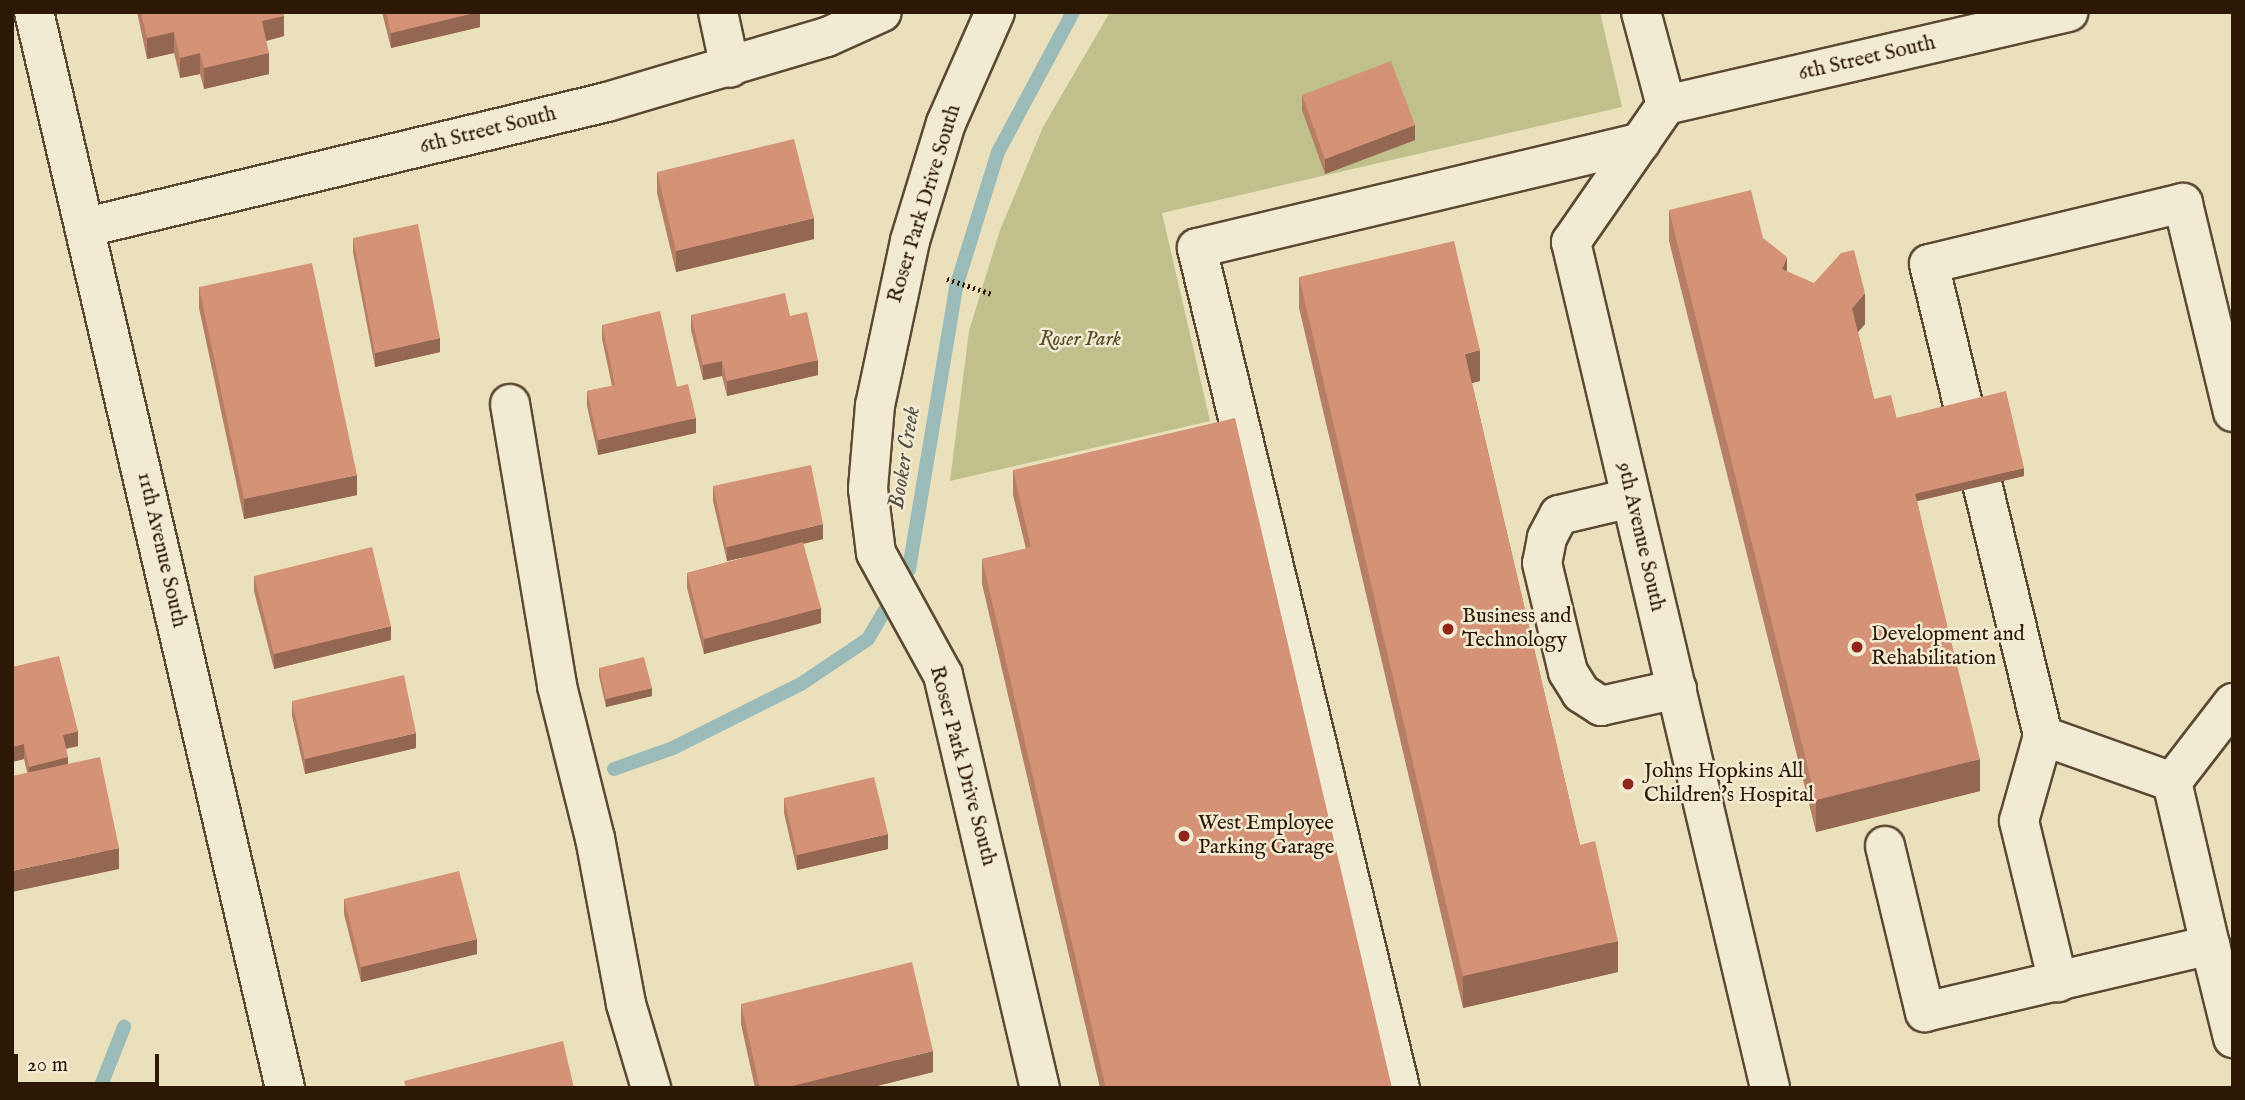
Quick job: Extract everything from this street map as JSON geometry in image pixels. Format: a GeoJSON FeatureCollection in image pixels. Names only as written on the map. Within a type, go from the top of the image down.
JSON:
{"type":"FeatureCollection","features":[{"type":"Feature","properties":{"kind":"street","name":"11th Avenue South"},"geometry":{"type":"LineString","coordinates":[[34,12],[87,227],[285,1088]]}},
{"type":"Feature","properties":{"kind":"street"},"geometry":{"type":"LineString","coordinates":[[718,12],[730,68]]}},
{"type":"Feature","properties":{"kind":"street","name":"6th Street South"},"geometry":{"type":"LineString","coordinates":[[87,227],[607,102],[730,68],[827,37],[882,12]]}},
{"type":"Feature","properties":{"kind":"street","name":"Roser Park Drive South"},"geometry":{"type":"LineString","coordinates":[[995,12],[946,123],[889,326],[875,405],[868,489],[876,553],[943,675],[1040,1088]]}},
{"type":"Feature","properties":{"kind":"street"},"geometry":{"type":"LineString","coordinates":[[1641,12],[1666,105]]}},
{"type":"Feature","properties":{"kind":"street","name":"6th Street South"},"geometry":{"type":"LineString","coordinates":[[1666,105],[2068,12]]}},
{"type":"Feature","properties":{"kind":"street","name":"9th Avenue South"},"geometry":{"type":"LineString","coordinates":[[1666,105],[1571,242],[1770,1088]]}},
{"type":"Feature","properties":{"kind":"street"},"geometry":{"type":"LineString","coordinates":[[1400,1088],[1197,248],[1641,142]]}},
{"type":"Feature","properties":{"kind":"street"},"geometry":{"type":"LineString","coordinates":[[2058,982],[2019,821],[2043,736],[1929,264],[2183,203],[2233,412]]}},
{"type":"Feature","properties":{"kind":"street"},"geometry":{"type":"LineString","coordinates":[[510,404],[557,686],[595,838],[626,1004],[651,1088]]}},
{"type":"Feature","properties":{"kind":"street"},"geometry":{"type":"LineString","coordinates":[[1631,498],[1559,515],[1547,538],[1542,564],[1568,672],[1581,693],[1601,706],[1677,689]]}},
{"type":"Feature","properties":{"kind":"street"},"geometry":{"type":"LineString","coordinates":[[2172,782],[2233,703]]}},
{"type":"Feature","properties":{"kind":"street"},"geometry":{"type":"LineString","coordinates":[[2043,736],[2172,782]]}},
{"type":"Feature","properties":{"kind":"street"},"geometry":{"type":"LineString","coordinates":[[2172,782],[2233,1038]]}},
{"type":"Feature","properties":{"kind":"street"},"geometry":{"type":"LineString","coordinates":[[1885,846],[1925,1012],[2210,945]]}},
{"type":"Feature","properties":{"kind":"path"},"geometry":{"type":"LineString","coordinates":[[936,275],[992,294]]}},
{"type":"Feature","properties":{"kind":"green space","name":"Roser Park"},"geometry":{"type":"Polygon","coordinates":[[[1110,12],[1600,12],[1622,107],[1162,213],[1210,421],[950,481],[969,331],[1000,230],[1043,127],[1110,12]]]}},
{"type":"Feature","properties":{"kind":"building"},"geometry":{"type":"Polygon","coordinates":[[[141,12],[284,12],[284,16],[262,21],[269,53],[204,68],[200,53],[180,58],[174,32],[147,38],[141,12]]]}},
{"type":"Feature","properties":{"kind":"building"},"geometry":{"type":"Polygon","coordinates":[[[386,12],[478,12],[391,33],[386,12]]]}},
{"type":"Feature","properties":{"kind":"building"},"geometry":{"type":"Polygon","coordinates":[[[1391,61],[1415,125],[1325,159],[1302,95],[1391,61]]]}},
{"type":"Feature","properties":{"kind":"building"},"geometry":{"type":"Polygon","coordinates":[[[794,139],[814,218],[676,251],[657,172],[794,139]]]}},
{"type":"Feature","properties":{"kind":"building","name":"Development and Rehabilitation"},"geometry":{"type":"Polygon","coordinates":[[[1751,190],[1763,238],[1787,257],[1782,269],[1814,283],[1841,253],[1854,250],[1865,293],[1852,308],[1874,399],[1891,395],[1980,759],[1816,800],[1669,210],[1751,190]]]}},
{"type":"Feature","properties":{"kind":"building"},"geometry":{"type":"Polygon","coordinates":[[[418,224],[440,338],[375,353],[353,238],[418,224]]]}},
{"type":"Feature","properties":{"kind":"building","name":"Business and Technology"},"geometry":{"type":"Polygon","coordinates":[[[1454,241],[1480,350],[1465,354],[1580,845],[1595,841],[1618,941],[1463,976],[1299,277],[1454,241]]]}},
{"type":"Feature","properties":{"kind":"building"},"geometry":{"type":"Polygon","coordinates":[[[312,263],[357,475],[244,499],[199,287],[312,263]]]}},
{"type":"Feature","properties":{"kind":"building"},"geometry":{"type":"Polygon","coordinates":[[[785,293],[790,316],[807,312],[818,360],[727,381],[722,361],[703,365],[691,315],[785,293]]]}},
{"type":"Feature","properties":{"kind":"building"},"geometry":{"type":"Polygon","coordinates":[[[660,311],[677,387],[688,384],[696,418],[598,440],[587,391],[615,385],[602,325],[660,311]]]}},
{"type":"Feature","properties":{"kind":"building"},"geometry":{"type":"Polygon","coordinates":[[[2006,391],[2024,468],[1915,494],[1896,418],[2006,391]]]}},
{"type":"Feature","properties":{"kind":"building","name":"West Employee Parking Garage"},"geometry":{"type":"Polygon","coordinates":[[[1235,418],[1392,1088],[1106,1088],[982,559],[1031,547],[1013,470],[1235,418]]]}},
{"type":"Feature","properties":{"kind":"building"},"geometry":{"type":"Polygon","coordinates":[[[811,465],[823,524],[727,547],[713,486],[811,465]]]}},
{"type":"Feature","properties":{"kind":"building"},"geometry":{"type":"Polygon","coordinates":[[[803,542],[821,608],[704,639],[687,573],[803,542]]]}},
{"type":"Feature","properties":{"kind":"building"},"geometry":{"type":"Polygon","coordinates":[[[372,547],[391,626],[274,654],[254,576],[372,547]]]}},
{"type":"Feature","properties":{"kind":"building"},"geometry":{"type":"Polygon","coordinates":[[[59,656],[78,731],[63,735],[68,757],[29,767],[24,744],[12,747],[12,667],[59,656]]]}},
{"type":"Feature","properties":{"kind":"building"},"geometry":{"type":"Polygon","coordinates":[[[644,657],[652,688],[606,699],[599,668],[644,657]]]}},
{"type":"Feature","properties":{"kind":"building"},"geometry":{"type":"Polygon","coordinates":[[[404,675],[416,733],[305,759],[292,701],[404,675]]]}},
{"type":"Feature","properties":{"kind":"building"},"geometry":{"type":"Polygon","coordinates":[[[100,757],[119,848],[12,871],[12,776],[100,757]]]}},
{"type":"Feature","properties":{"kind":"building"},"geometry":{"type":"Polygon","coordinates":[[[874,777],[888,834],[797,855],[784,798],[874,777]]]}},
{"type":"Feature","properties":{"kind":"building"},"geometry":{"type":"Polygon","coordinates":[[[459,871],[477,939],[361,967],[344,899],[459,871]]]}},
{"type":"Feature","properties":{"kind":"building"},"geometry":{"type":"Polygon","coordinates":[[[912,962],[933,1051],[784,1088],[760,1088],[741,1004],[912,962]]]}},
{"type":"Feature","properties":{"kind":"building"},"geometry":{"type":"Polygon","coordinates":[[[563,1041],[574,1088],[406,1088],[404,1081],[563,1041]]]}},
{"type":"Feature","properties":{"kind":"waterway","name":"Booker Creek"},"geometry":{"type":"LineString","coordinates":[[614,769],[673,748],[801,684],[868,639],[909,569],[956,287],[998,152],[1073,12]]}},
{"type":"Feature","properties":{"kind":"waterway","name":"Booker Creek"},"geometry":{"type":"LineString","coordinates":[[100,1088],[124,1027]]}},
{"type":"Feature","properties":{"kind":"place","name":"Business and Technology"},"geometry":{"type":"Point","coordinates":[1448,629]}},
{"type":"Feature","properties":{"kind":"place","name":"Development and Rehabilitation"},"geometry":{"type":"Point","coordinates":[1857,647]}},
{"type":"Feature","properties":{"kind":"place","name":"Johns Hopkins All Children's Hospital"},"geometry":{"type":"Point","coordinates":[1628,784]}},
{"type":"Feature","properties":{"kind":"place","name":"West Employee Parking Garage"},"geometry":{"type":"Point","coordinates":[1184,836]}}]}
